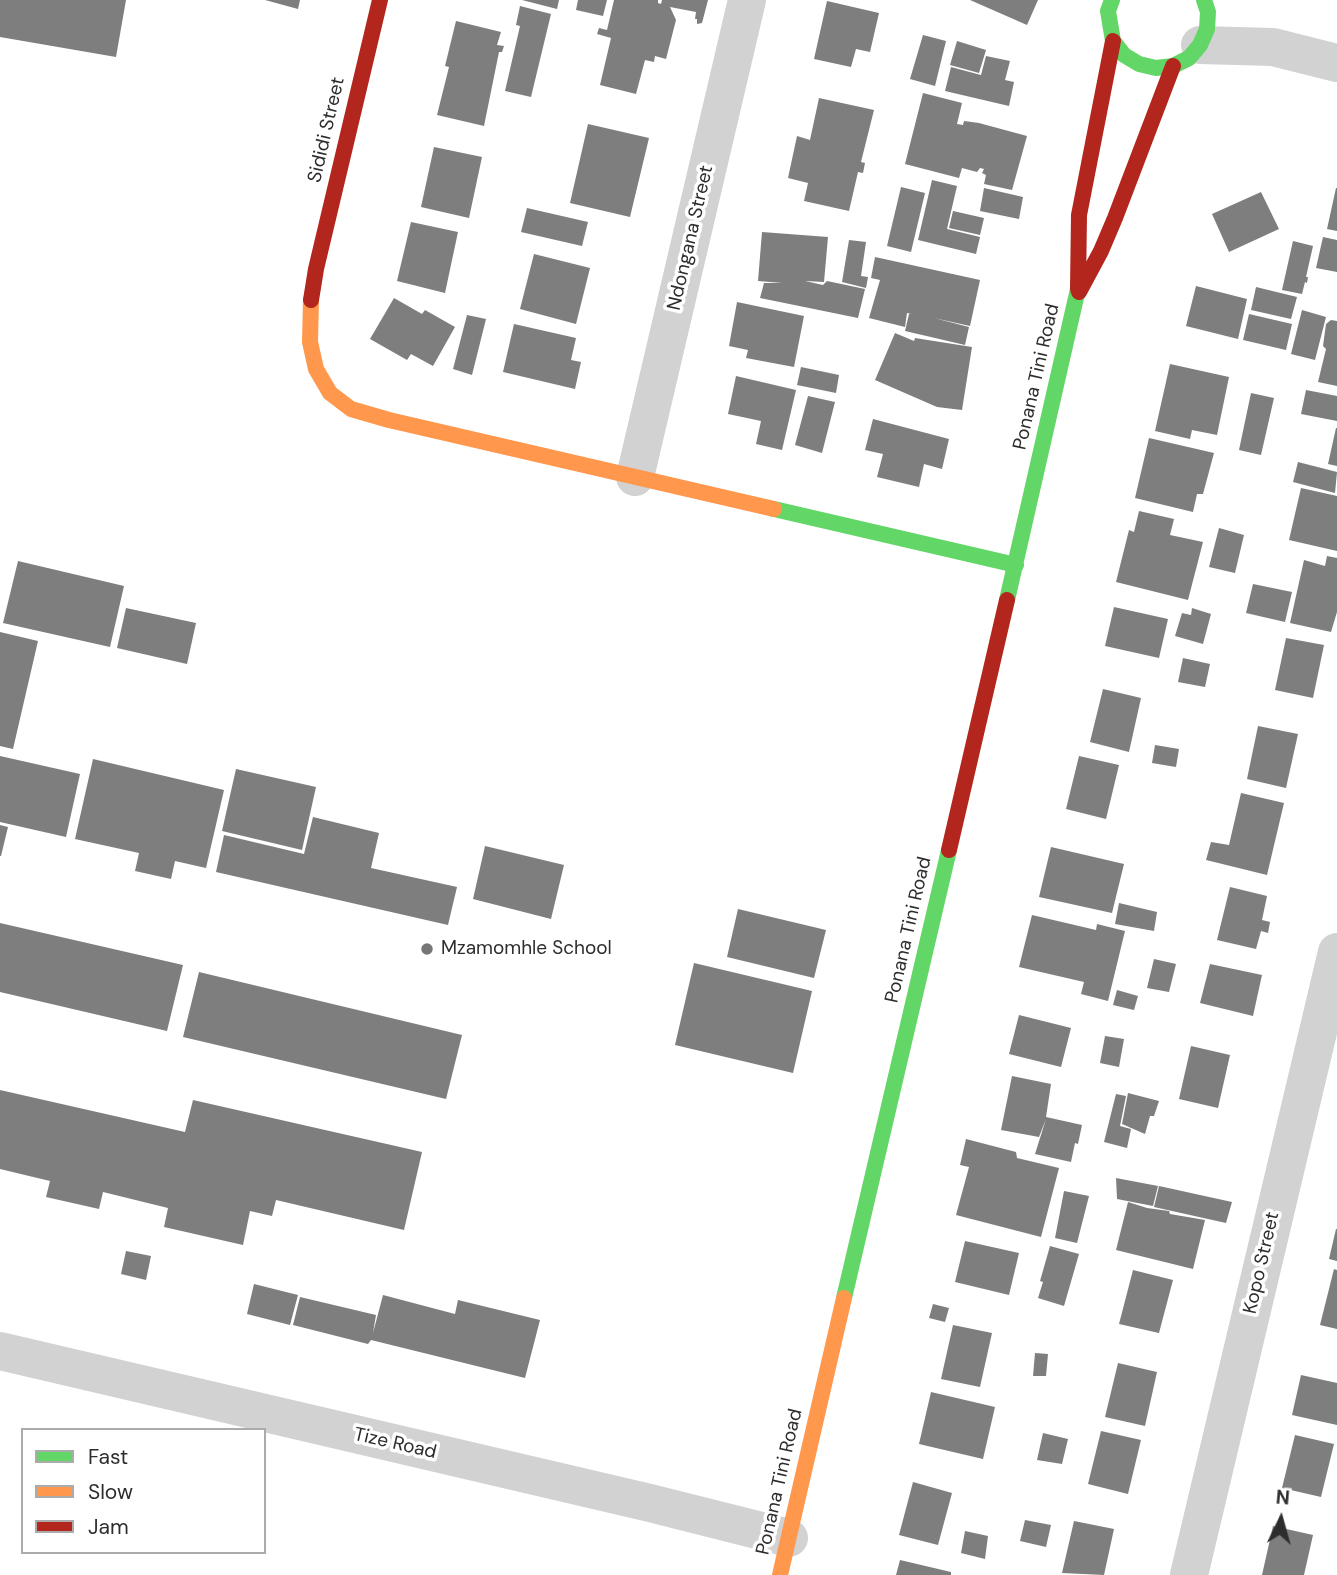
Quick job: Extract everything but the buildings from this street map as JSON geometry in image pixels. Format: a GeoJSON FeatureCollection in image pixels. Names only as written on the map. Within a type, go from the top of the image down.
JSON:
{"type":"FeatureCollection","features":[{"type":"Feature","properties":{"kind":"street","name":"Sididi Street"},"geometry":{"type":"LineString","coordinates":[[380,0],[316,269],[310,308],[310,342],[316,369],[330,393],[351,409],[389,420],[1016,565]]}},
{"type":"Feature","properties":{"kind":"street","name":"Ndongana Street"},"geometry":{"type":"LineString","coordinates":[[635,477],[747,0]]}},
{"type":"Feature","properties":{"kind":"street","name":"Ponana Tini Road"},"geometry":{"type":"LineString","coordinates":[[780,1575],[1078,293],[1079,215],[1113,41],[1108,18],[1112,0]]}},
{"type":"Feature","properties":{"kind":"street","name":"Ponana Tini Road"},"geometry":{"type":"LineString","coordinates":[[1078,293],[1101,251],[1196,31]]}},
{"type":"Feature","properties":{"kind":"street"},"geometry":{"type":"LineString","coordinates":[[1113,41],[1124,55],[1139,64],[1156,68],[1196,31],[1337,62]]}},
{"type":"Feature","properties":{"kind":"street","name":"Kopo Street"},"geometry":{"type":"LineString","coordinates":[[1189,1575],[1337,952]]}},
{"type":"Feature","properties":{"kind":"street","name":"Tize Road"},"geometry":{"type":"LineString","coordinates":[[0,1351],[789,1538]]}},
{"type":"Feature","properties":{"kind":"traffic: fast"},"geometry":{"type":"LineString","coordinates":[[1112,0],[1108,11],[1113,41],[1124,55],[1139,64],[1156,68],[1173,66],[1189,58],[1200,45],[1207,29],[1208,12],[1204,0]]}},
{"type":"Feature","properties":{"kind":"traffic: fast"},"geometry":{"type":"LineString","coordinates":[[1007,600],[1078,289]]}},
{"type":"Feature","properties":{"kind":"traffic: fast"},"geometry":{"type":"LineString","coordinates":[[774,509],[1016,565]]}},
{"type":"Feature","properties":{"kind":"traffic: fast"},"geometry":{"type":"LineString","coordinates":[[844,1298],[949,850]]}},
{"type":"Feature","properties":{"kind":"traffic: slow"},"geometry":{"type":"LineString","coordinates":[[311,300],[310,342],[316,369],[330,393],[351,409],[774,509]]}},
{"type":"Feature","properties":{"kind":"traffic: slow"},"geometry":{"type":"LineString","coordinates":[[780,1575],[844,1298]]}},
{"type":"Feature","properties":{"kind":"traffic: jam"},"geometry":{"type":"LineString","coordinates":[[311,300],[380,0]]}},
{"type":"Feature","properties":{"kind":"traffic: jam"},"geometry":{"type":"LineString","coordinates":[[1078,289],[1079,215],[1113,41]]}},
{"type":"Feature","properties":{"kind":"traffic: jam"},"geometry":{"type":"LineString","coordinates":[[1079,292],[1115,218],[1173,66]]}},
{"type":"Feature","properties":{"kind":"traffic: jam"},"geometry":{"type":"LineString","coordinates":[[949,850],[1007,600]]}},
{"type":"Feature","properties":{"kind":"place","name":"Mzamomhle School"},"geometry":{"type":"Point","coordinates":[427,949]}}]}
